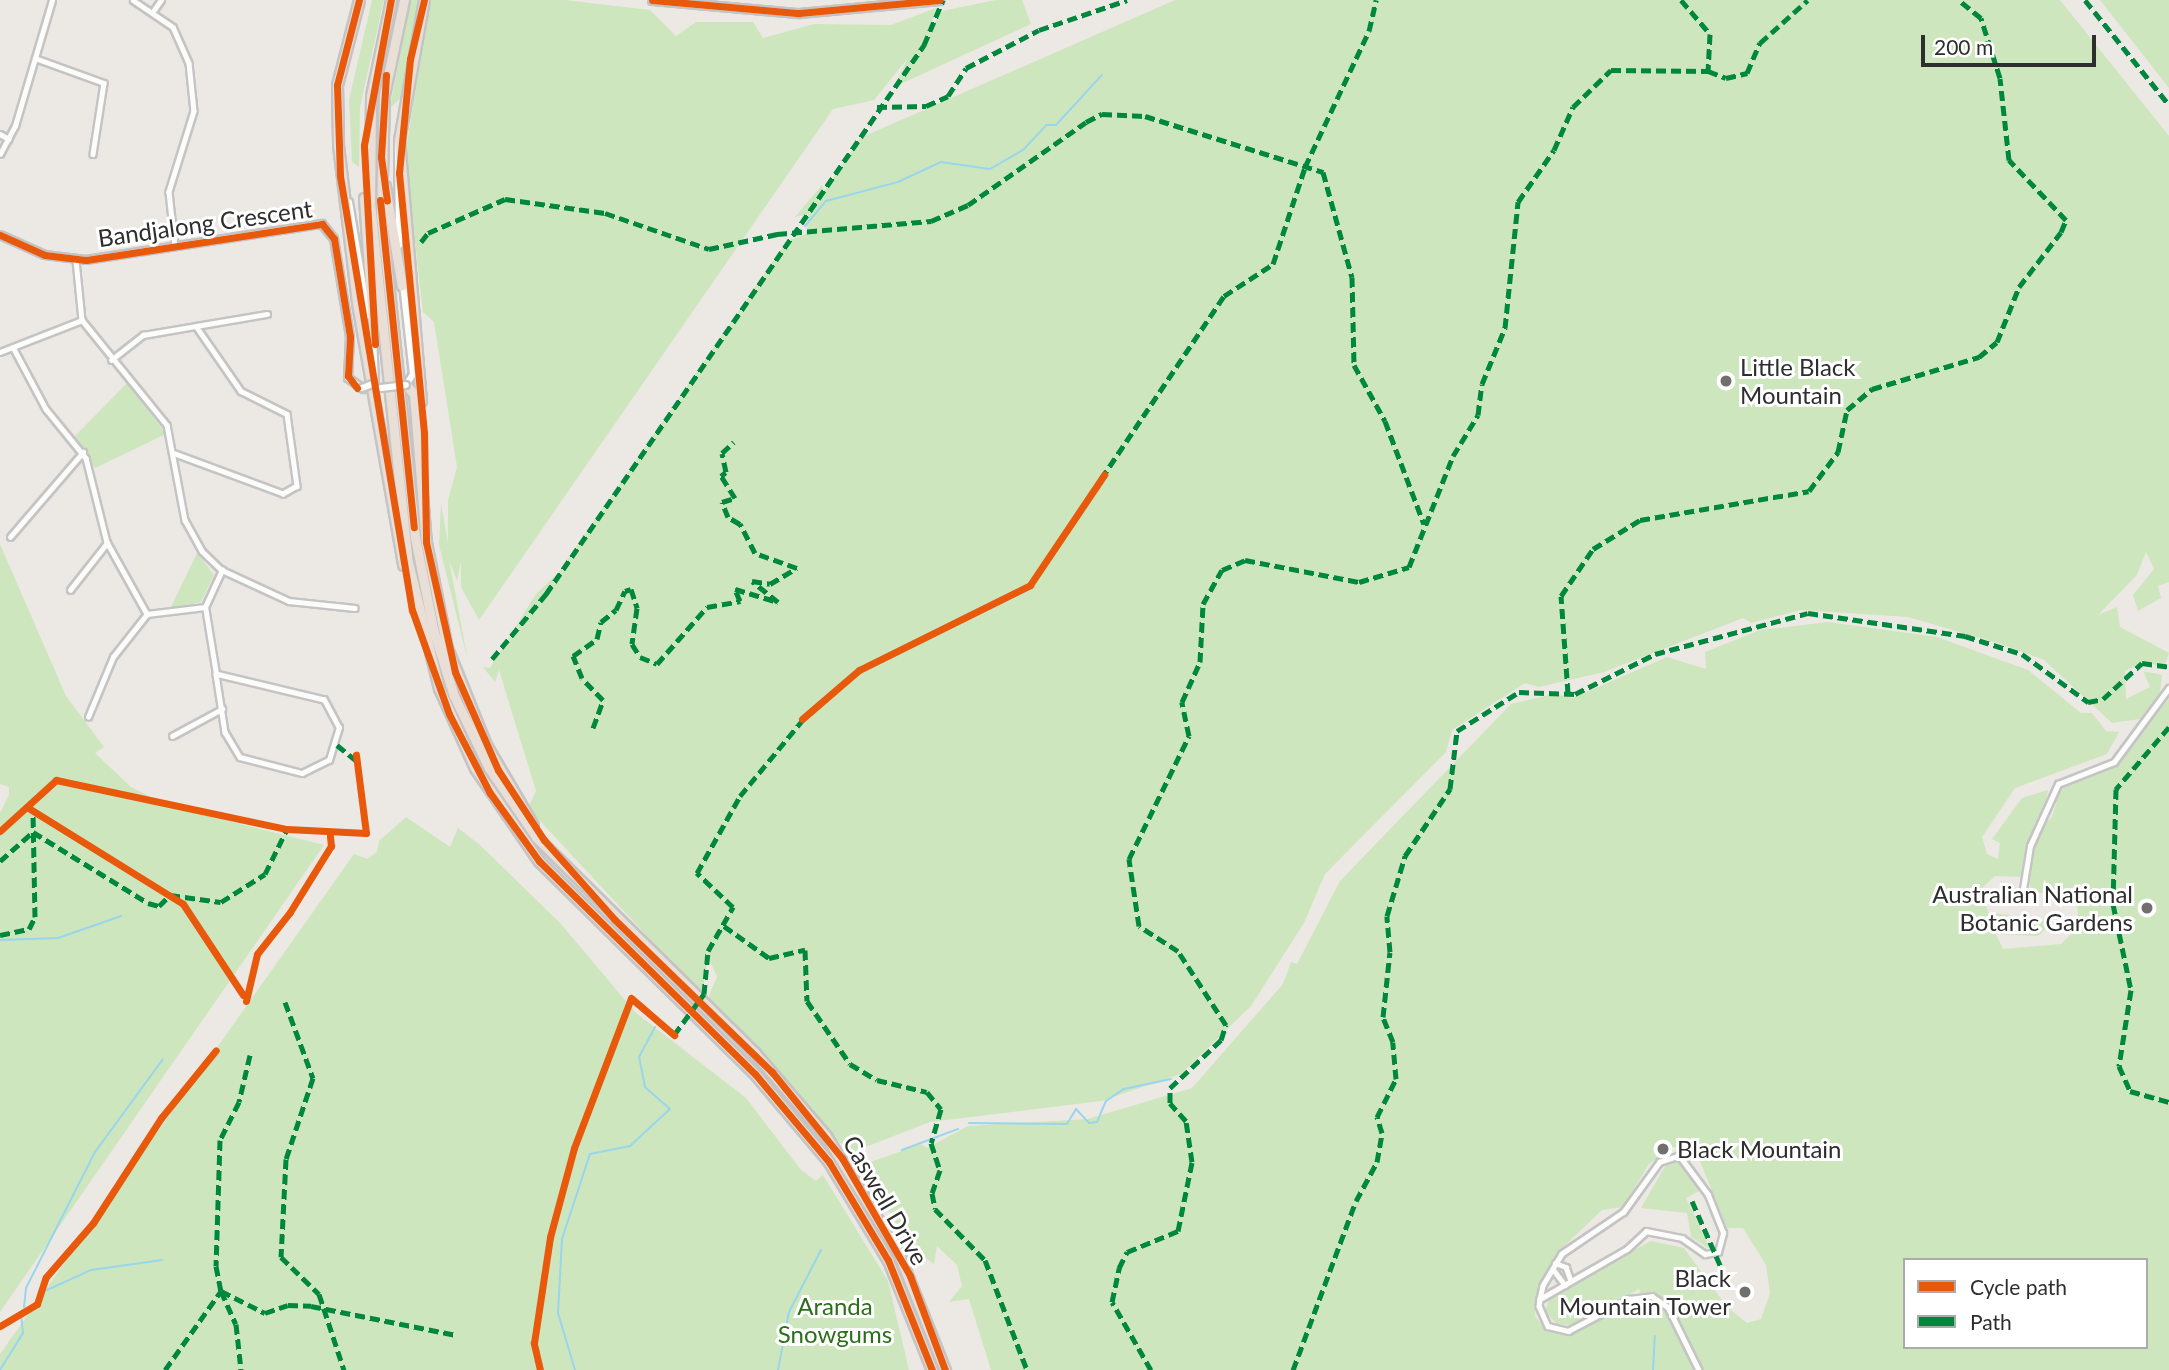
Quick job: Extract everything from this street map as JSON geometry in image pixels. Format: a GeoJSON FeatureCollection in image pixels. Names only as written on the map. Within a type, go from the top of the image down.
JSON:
{"type":"FeatureCollection","features":[{"type":"Feature","properties":{"kind":"highway"},"geometry":{"type":"LineString","coordinates":[[359,0],[337,85],[338,145],[393,513],[417,632],[434,674]]}},
{"type":"Feature","properties":{"kind":"highway"},"geometry":{"type":"LineString","coordinates":[[374,339],[364,220],[369,123],[391,0]]}},
{"type":"Feature","properties":{"kind":"highway"},"geometry":{"type":"LineString","coordinates":[[404,0],[386,79],[381,157],[382,234],[410,496],[440,657],[465,721],[508,800],[615,920]]}},
{"type":"Feature","properties":{"kind":"highway"},"geometry":{"type":"LineString","coordinates":[[424,515],[424,433],[399,140],[425,0]]}},
{"type":"Feature","properties":{"kind":"highway"},"geometry":{"type":"LineString","coordinates":[[369,123],[372,226],[408,558],[434,674]]}},
{"type":"Feature","properties":{"kind":"highway"},"geometry":{"type":"LineString","coordinates":[[381,157],[405,305]]}},
{"type":"Feature","properties":{"kind":"highway"},"geometry":{"type":"LineString","coordinates":[[406,385],[414,392],[419,424],[424,515],[447,648],[485,745],[544,840],[615,920]]}},
{"type":"Feature","properties":{"kind":"highway","name":"Caswell Drive"},"geometry":{"type":"LineString","coordinates":[[434,674],[475,768],[523,841],[792,1114],[846,1188],[899,1284],[932,1370]]}},
{"type":"Feature","properties":{"kind":"highway","name":"Caswell Drive"},"geometry":{"type":"LineString","coordinates":[[615,920],[718,1017],[791,1093],[857,1180],[910,1276],[945,1370]]}},
{"type":"Feature","properties":{"kind":"main road"},"geometry":{"type":"LineString","coordinates":[[653,0],[799,13],[939,0]]}},
{"type":"Feature","properties":{"kind":"street"},"geometry":{"type":"LineString","coordinates":[[0,154],[9,139],[52,0]]}},
{"type":"Feature","properties":{"kind":"street"},"geometry":{"type":"LineString","coordinates":[[133,0],[154,10],[183,44],[194,98],[192,124],[169,192],[175,246]]}},
{"type":"Feature","properties":{"kind":"street"},"geometry":{"type":"LineString","coordinates":[[154,10],[161,0]]}},
{"type":"Feature","properties":{"kind":"street"},"geometry":{"type":"LineString","coordinates":[[35,58],[104,83],[93,154]]}},
{"type":"Feature","properties":{"kind":"street"},"geometry":{"type":"LineString","coordinates":[[0,134],[9,139]]}},
{"type":"Feature","properties":{"kind":"street"},"geometry":{"type":"LineString","coordinates":[[399,140],[395,195],[413,375],[406,385]]}},
{"type":"Feature","properties":{"kind":"street"},"geometry":{"type":"LineString","coordinates":[[338,145],[374,339],[377,387]]}},
{"type":"Feature","properties":{"kind":"street","name":"Bandjalong Crescent"},"geometry":{"type":"LineString","coordinates":[[0,235],[45,255],[76,260],[309,223],[327,226],[350,337],[348,378],[362,389],[406,385]]}},
{"type":"Feature","properties":{"kind":"street"},"geometry":{"type":"LineString","coordinates":[[76,260],[82,320],[111,360],[160,413],[175,454],[191,533],[222,570],[304,606],[355,608]]}},
{"type":"Feature","properties":{"kind":"street"},"geometry":{"type":"LineString","coordinates":[[111,360],[143,335],[267,314]]}},
{"type":"Feature","properties":{"kind":"street"},"geometry":{"type":"LineString","coordinates":[[0,352],[82,320]]}},
{"type":"Feature","properties":{"kind":"street"},"geometry":{"type":"LineString","coordinates":[[175,454],[283,494],[297,486],[287,414],[242,391],[196,326]]}},
{"type":"Feature","properties":{"kind":"street"},"geometry":{"type":"LineString","coordinates":[[13,347],[46,409],[83,452],[97,485],[107,542],[147,614]]}},
{"type":"Feature","properties":{"kind":"street"},"geometry":{"type":"LineString","coordinates":[[10,537],[83,452]]}},
{"type":"Feature","properties":{"kind":"street"},"geometry":{"type":"LineString","coordinates":[[70,590],[107,542]]}},
{"type":"Feature","properties":{"kind":"street"},"geometry":{"type":"LineString","coordinates":[[216,674],[316,696],[333,710],[339,741],[329,760],[312,771],[252,764],[228,742],[216,674],[205,607],[222,570]]}},
{"type":"Feature","properties":{"kind":"street"},"geometry":{"type":"LineString","coordinates":[[88,717],[113,657],[147,614],[205,607]]}},
{"type":"Feature","properties":{"kind":"street"},"geometry":{"type":"LineString","coordinates":[[2022,895],[2030,846],[2057,785],[2114,762],[2169,688]]}},
{"type":"Feature","properties":{"kind":"street"},"geometry":{"type":"LineString","coordinates":[[172,736],[222,709]]}},
{"type":"Feature","properties":{"kind":"street"},"geometry":{"type":"LineString","coordinates":[[1539,1299],[1650,1230],[1682,1238],[1704,1254],[1718,1252],[1723,1233],[1696,1171],[1679,1156],[1666,1157],[1624,1212],[1554,1266],[1539,1299],[1542,1320],[1568,1331],[1629,1299],[1652,1296],[1668,1307],[1699,1370]]}},
{"type":"Feature","properties":{"kind":"street"},"geometry":{"type":"LineString","coordinates":[[1554,1266],[1566,1267],[1571,1281]]}},
{"type":"Feature","properties":{"kind":"street"},"geometry":{"type":"LineString","coordinates":[[1554,1266],[1564,1285]]}},
{"type":"Feature","properties":{"kind":"green space"},"geometry":{"type":"Polygon","coordinates":[[[372,0],[384,0],[360,107],[359,167],[352,162],[349,100],[372,0]]]}},
{"type":"Feature","properties":{"kind":"green space"},"geometry":{"type":"Polygon","coordinates":[[[410,0],[419,0],[400,99],[390,108],[410,0]]]}},
{"type":"Feature","properties":{"kind":"green space"},"geometry":{"type":"Polygon","coordinates":[[[430,0],[565,0],[650,10],[676,36],[696,22],[753,22],[763,38],[814,24],[891,25],[936,8],[929,31],[942,11],[996,0],[1022,0],[1031,24],[894,87],[908,58],[874,100],[833,109],[479,620],[461,587],[461,562],[457,581],[449,560],[468,661],[439,545],[441,503],[448,544],[448,500],[457,467],[434,322],[423,312],[405,155],[430,0]]]}},
{"type":"Feature","properties":{"kind":"green space"},"geometry":{"type":"Polygon","coordinates":[[[1175,0],[2060,0],[2169,136],[2169,582],[2158,586],[2161,598],[2138,611],[2133,595],[2154,569],[2146,552],[2137,575],[2098,615],[2117,607],[2120,627],[2169,653],[2164,668],[2145,661],[2125,671],[2126,699],[2150,687],[2143,671],[2162,675],[2160,693],[2140,719],[2112,723],[2044,660],[2001,644],[1908,617],[1801,610],[1751,623],[1743,618],[1604,672],[1539,687],[1525,683],[1452,730],[1446,752],[1325,874],[1304,923],[1251,1006],[1181,1074],[1101,1101],[930,1122],[850,1153],[707,1000],[717,977],[708,957],[702,995],[528,808],[536,791],[499,670],[495,682],[483,667],[490,668],[536,594],[558,573],[787,241],[806,234],[808,214],[795,217],[822,185],[824,191],[860,138],[1175,0]]]}},
{"type":"Feature","properties":{"kind":"green space"},"geometry":{"type":"Polygon","coordinates":[[[2100,0],[2169,0],[2169,88],[2100,0]]]}},
{"type":"Feature","properties":{"kind":"green space"},"geometry":{"type":"Polygon","coordinates":[[[127,383],[166,434],[95,468],[75,436],[127,383]]]}},
{"type":"Feature","properties":{"kind":"green space"},"geometry":{"type":"Polygon","coordinates":[[[0,544],[66,696],[104,747],[95,753],[131,787],[171,807],[324,845],[0,1312],[0,813],[9,795],[9,787],[0,784],[0,544]]]}},
{"type":"Feature","properties":{"kind":"green space"},"geometry":{"type":"Polygon","coordinates":[[[197,553],[214,575],[201,602],[170,609],[197,553]]]}},
{"type":"Feature","properties":{"kind":"green space"},"geometry":{"type":"Polygon","coordinates":[[[1828,622],[1937,637],[2028,670],[2081,713],[2092,713],[2106,731],[2119,732],[2107,754],[2015,788],[1982,837],[1987,854],[1998,859],[2000,843],[1992,839],[2022,798],[2048,790],[2040,829],[2052,817],[2062,784],[2108,770],[2169,699],[2169,1370],[991,1370],[969,1299],[949,1302],[962,1286],[957,1265],[937,1246],[934,1264],[910,1247],[862,1165],[921,1144],[927,1148],[968,1126],[1088,1119],[1192,1088],[1283,984],[1291,962],[1297,964],[1340,881],[1511,704],[1554,694],[1573,698],[1667,657],[1706,669],[1705,652],[1760,630],[1828,622]],[[1995,876],[1981,889],[1988,912],[2053,922],[2038,936],[1996,934],[2003,949],[2061,944],[2079,926],[2077,905],[2032,890],[2026,877],[1995,876]],[[1671,1147],[1649,1164],[1623,1207],[1602,1210],[1556,1254],[1536,1297],[1535,1316],[1546,1330],[1568,1335],[1642,1299],[1639,1289],[1570,1325],[1557,1324],[1545,1312],[1550,1296],[1651,1241],[1684,1248],[1727,1307],[1747,1323],[1761,1319],[1770,1293],[1766,1265],[1743,1228],[1727,1228],[1700,1161],[1689,1148],[1671,1147]]]}},
{"type":"Feature","properties":{"kind":"green space","name":"Aranda Snowgums"},"geometry":{"type":"Polygon","coordinates":[[[406,817],[450,847],[458,828],[480,845],[561,924],[635,1012],[746,1098],[801,1170],[816,1181],[823,1175],[888,1281],[909,1370],[0,1370],[0,1354],[354,854],[367,859],[377,852],[379,841],[406,817]]]}},
{"type":"Feature","properties":{"kind":"green space"},"geometry":{"type":"Polygon","coordinates":[[[1668,1161],[1682,1162],[1703,1189],[1686,1198],[1710,1249],[1691,1237],[1687,1213],[1641,1208],[1668,1161]]]}},
{"type":"Feature","properties":{"kind":"waterway"},"geometry":{"type":"LineString","coordinates":[[805,226],[826,201],[898,182],[941,162],[990,169],[1024,149],[1046,125],[1056,125],[1102,75]]}},
{"type":"Feature","properties":{"kind":"waterway"},"geometry":{"type":"LineString","coordinates":[[0,940],[58,938],[121,916]]}},
{"type":"Feature","properties":{"kind":"waterway"},"geometry":{"type":"LineString","coordinates":[[575,1370],[558,1313],[562,1239],[590,1154],[630,1146],[670,1109],[645,1087],[639,1057],[655,1027]]}},
{"type":"Feature","properties":{"kind":"waterway"},"geometry":{"type":"LineString","coordinates":[[24,1307],[26,1288],[95,1152],[163,1059]]}},
{"type":"Feature","properties":{"kind":"waterway"},"geometry":{"type":"LineString","coordinates":[[969,1123],[1067,1124],[1076,1109],[1089,1123],[1097,1122],[1106,1101],[1124,1089],[1171,1079]]}},
{"type":"Feature","properties":{"kind":"waterway"},"geometry":{"type":"LineString","coordinates":[[902,1150],[958,1129]]}},
{"type":"Feature","properties":{"kind":"waterway"},"geometry":{"type":"LineString","coordinates":[[778,1370],[789,1312],[821,1250]]}},
{"type":"Feature","properties":{"kind":"waterway"},"geometry":{"type":"LineString","coordinates":[[47,1290],[91,1270],[162,1260]]}},
{"type":"Feature","properties":{"kind":"waterway"},"geometry":{"type":"LineString","coordinates":[[0,1370],[23,1333],[21,1315]]}},
{"type":"Feature","properties":{"kind":"waterway"},"geometry":{"type":"LineString","coordinates":[[1653,1370],[1655,1336]]}},
{"type":"Feature","properties":{"kind":"marked path"},"geometry":{"type":"LineString","coordinates":[[492,659],[546,594],[924,45],[943,0]]}},
{"type":"Feature","properties":{"kind":"marked path"},"geometry":{"type":"LineString","coordinates":[[877,107],[926,106],[948,96],[966,68],[1039,30],[1127,0]]}},
{"type":"Feature","properties":{"kind":"marked path"},"geometry":{"type":"LineString","coordinates":[[1101,479],[1224,296],[1273,264],[1305,167],[1369,31],[1376,0]]}},
{"type":"Feature","properties":{"kind":"marked path"},"geometry":{"type":"LineString","coordinates":[[1681,0],[1710,34],[1708,71]]}},
{"type":"Feature","properties":{"kind":"marked path"},"geometry":{"type":"LineString","coordinates":[[1151,1370],[1112,1302],[1119,1268],[1127,1252],[1178,1231],[1192,1162],[1186,1121],[1170,1103],[1170,1088],[1221,1040],[1226,1025],[1178,951],[1139,926],[1129,859],[1189,736],[1182,702],[1200,662],[1203,604],[1222,570],[1245,560],[1359,582],[1409,567],[1453,456],[1478,415],[1482,384],[1505,328],[1518,202],[1554,150],[1573,107],[1611,70],[1708,71],[1726,78],[1747,73],[1760,43],[1808,0]]}},
{"type":"Feature","properties":{"kind":"marked path"},"geometry":{"type":"LineString","coordinates":[[1568,693],[1561,596],[1593,549],[1640,520],[1809,491],[1838,452],[1847,410],[1872,389],[1979,357],[1997,342],[2019,287],[2061,232],[2066,220],[2009,160],[2000,78],[1981,18],[1959,0]]}},
{"type":"Feature","properties":{"kind":"marked path"},"geometry":{"type":"LineString","coordinates":[[2085,0],[2169,105]]}},
{"type":"Feature","properties":{"kind":"marked path"},"geometry":{"type":"LineString","coordinates":[[421,242],[428,233],[505,199],[605,213],[709,249],[777,234],[931,221],[968,205],[1086,122],[1102,114],[1145,116],[1323,172],[1352,277],[1354,365],[1385,421],[1424,524]]}},
{"type":"Feature","properties":{"kind":"marked path"},"geometry":{"type":"LineString","coordinates":[[593,728],[603,700],[582,678],[573,656],[597,639],[601,622],[616,610],[625,591],[631,589],[637,608],[632,644],[640,657],[657,664],[707,607],[740,601],[735,589],[778,602],[752,581],[770,584],[797,568],[755,553],[740,524],[728,517],[722,502],[735,498],[721,476],[726,472],[722,453],[734,442]]}},
{"type":"Feature","properties":{"kind":"marked path"},"geometry":{"type":"LineString","coordinates":[[1293,1370],[1356,1201],[1377,1162],[1382,1133],[1377,1117],[1396,1079],[1393,1042],[1383,1017],[1390,952],[1387,916],[1405,856],[1450,789],[1457,731],[1519,692],[1575,694],[1655,654],[1808,613],[1965,636],[2022,654],[2088,702],[2103,699],[2142,663],[2169,667]]}},
{"type":"Feature","properties":{"kind":"marked path"},"geometry":{"type":"LineString","coordinates":[[669,1031],[674,1035],[704,994],[708,951],[733,907],[697,873],[740,796],[806,716]]}},
{"type":"Feature","properties":{"kind":"marked path"},"geometry":{"type":"LineString","coordinates":[[2169,727],[2116,789],[2113,904],[2131,990],[2119,1066],[2130,1091],[2169,1102]]}},
{"type":"Feature","properties":{"kind":"marked path"},"geometry":{"type":"LineString","coordinates":[[337,745],[357,761]]}},
{"type":"Feature","properties":{"kind":"marked path"},"geometry":{"type":"LineString","coordinates":[[0,935],[29,929],[35,917],[33,810]]}},
{"type":"Feature","properties":{"kind":"marked path"},"geometry":{"type":"LineString","coordinates":[[0,861],[33,832],[148,903],[159,906],[170,895],[221,902],[265,874],[287,829]]}},
{"type":"Feature","properties":{"kind":"marked path"},"geometry":{"type":"LineString","coordinates":[[724,926],[769,958],[805,950],[807,1001],[850,1064],[877,1080],[927,1092],[941,1109],[931,1143],[940,1170],[932,1193],[935,1209],[985,1260],[1027,1370]]}},
{"type":"Feature","properties":{"kind":"marked path"},"geometry":{"type":"LineString","coordinates":[[285,1002],[313,1078],[286,1159],[281,1257],[319,1294],[344,1370]]}},
{"type":"Feature","properties":{"kind":"marked path"},"geometry":{"type":"LineString","coordinates":[[250,1055],[239,1102],[220,1140],[216,1266],[221,1291],[265,1313],[288,1305],[311,1306],[456,1335]]}},
{"type":"Feature","properties":{"kind":"marked path"},"geometry":{"type":"LineString","coordinates":[[1692,1201],[1721,1267]]}},
{"type":"Feature","properties":{"kind":"marked path"},"geometry":{"type":"LineString","coordinates":[[165,1370],[221,1291],[236,1324],[241,1370]]}},
{"type":"Feature","properties":{"kind":"cycle path"},"geometry":{"type":"LineString","coordinates":[[359,0],[337,85],[340,176],[412,610],[449,714],[490,793],[539,861],[755,1074],[829,1162],[888,1260],[932,1370]]}},
{"type":"Feature","properties":{"kind":"cycle path"},"geometry":{"type":"LineString","coordinates":[[375,344],[364,145],[391,0]]}},
{"type":"Feature","properties":{"kind":"cycle path"},"geometry":{"type":"LineString","coordinates":[[424,0],[410,59],[399,173],[424,433],[426,542],[455,672],[498,770],[544,840],[615,920],[772,1072],[842,1158],[910,1276],[945,1370]]}},
{"type":"Feature","properties":{"kind":"cycle path"},"geometry":{"type":"LineString","coordinates":[[652,0],[799,13],[939,0]]}},
{"type":"Feature","properties":{"kind":"cycle path"},"geometry":{"type":"LineString","coordinates":[[386,75],[381,157],[387,201]]}},
{"type":"Feature","properties":{"kind":"cycle path"},"geometry":{"type":"LineString","coordinates":[[380,200],[414,527]]}},
{"type":"Feature","properties":{"kind":"cycle path"},"geometry":{"type":"LineString","coordinates":[[0,235],[45,255],[86,260],[322,224],[334,239],[350,337],[348,376],[357,388]]}},
{"type":"Feature","properties":{"kind":"cycle path"},"geometry":{"type":"LineString","coordinates":[[802,719],[859,670],[1030,585],[1104,475]]}},
{"type":"Feature","properties":{"kind":"cycle path"},"geometry":{"type":"LineString","coordinates":[[0,831],[56,780],[287,829],[366,833],[356,755]]}},
{"type":"Feature","properties":{"kind":"cycle path"},"geometry":{"type":"LineString","coordinates":[[30,809],[183,904],[243,995]]}},
{"type":"Feature","properties":{"kind":"cycle path"},"geometry":{"type":"LineString","coordinates":[[246,1001],[257,954],[290,912],[331,846],[330,836]]}},
{"type":"Feature","properties":{"kind":"cycle path"},"geometry":{"type":"LineString","coordinates":[[540,1370],[534,1343],[550,1237],[574,1148],[631,998],[674,1035]]}},
{"type":"Feature","properties":{"kind":"cycle path"},"geometry":{"type":"LineString","coordinates":[[0,1326],[37,1304],[46,1277],[93,1223],[161,1118],[216,1050]]}},
{"type":"Feature","properties":{"kind":"place","name":"Little Black Mountain"},"geometry":{"type":"Point","coordinates":[1726,381]}},
{"type":"Feature","properties":{"kind":"place","name":"Australian National Botanic Gardens"},"geometry":{"type":"Point","coordinates":[2147,908]}},
{"type":"Feature","properties":{"kind":"place","name":"Black Mountain"},"geometry":{"type":"Point","coordinates":[1663,1149]}},
{"type":"Feature","properties":{"kind":"place","name":"Black Mountain Tower"},"geometry":{"type":"Point","coordinates":[1745,1292]}}]}
